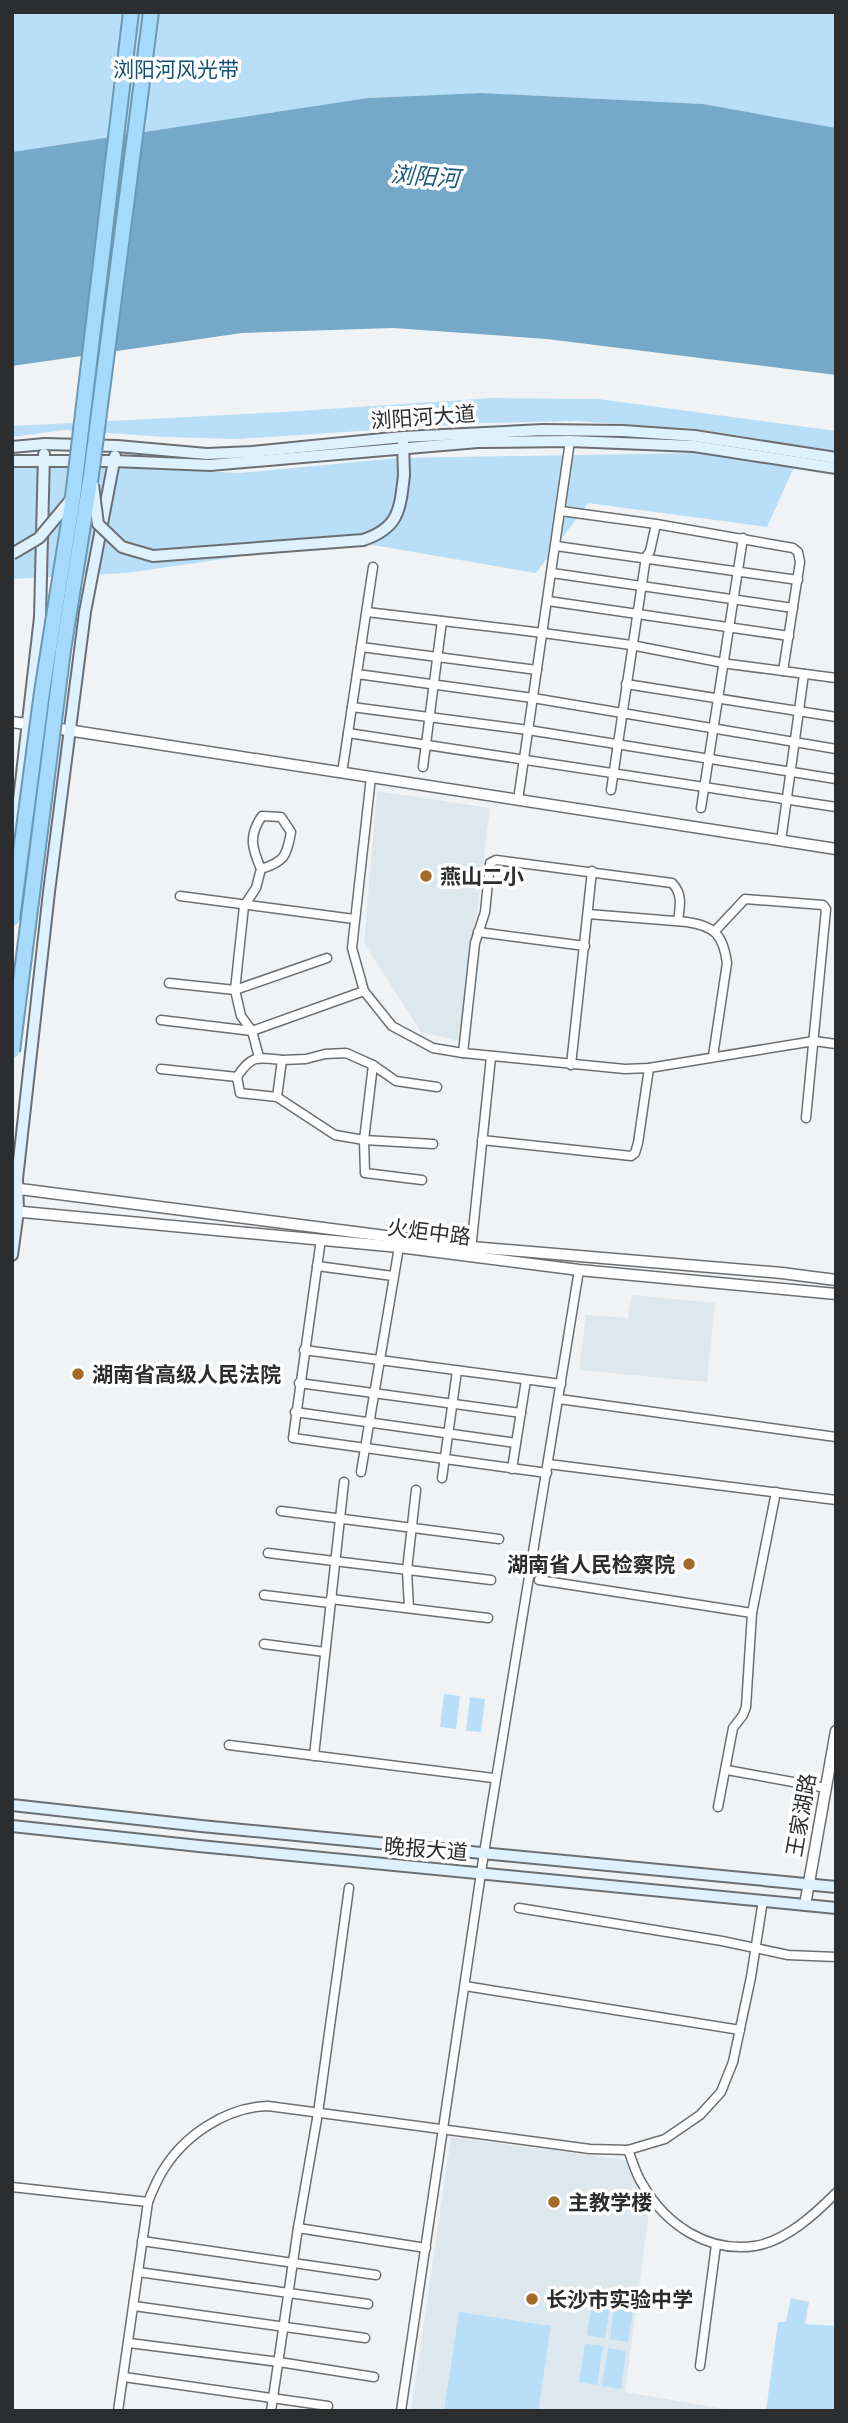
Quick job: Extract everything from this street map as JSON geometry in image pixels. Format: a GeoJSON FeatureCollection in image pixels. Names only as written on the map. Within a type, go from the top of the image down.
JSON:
{"type":"FeatureCollection","features":[{"type":"Feature","properties":{"kind":"highway"},"geometry":{"type":"LineString","coordinates":[[12,919],[42,692],[73,497],[131,12]]}},
{"type":"Feature","properties":{"kind":"highway"},"geometry":{"type":"LineString","coordinates":[[12,1051],[63,650],[91,475],[152,12]]}},
{"type":"Feature","properties":{"kind":"main road","name":"浏阳河大道"},"geometry":{"type":"LineString","coordinates":[[12,461],[210,465],[543,430],[624,431],[695,436],[836,458]]}},
{"type":"Feature","properties":{"kind":"main road","name":"浏阳河大道"},"geometry":{"type":"LineString","coordinates":[[12,447],[45,444],[117,446],[207,454],[403,443],[570,441],[694,446],[836,468]]}},
{"type":"Feature","properties":{"kind":"main road"},"geometry":{"type":"LineString","coordinates":[[91,475],[98,524],[122,547],[153,556],[363,540],[376,536],[396,518],[401,503],[404,475],[403,443]]}},
{"type":"Feature","properties":{"kind":"main road"},"geometry":{"type":"LineString","coordinates":[[12,861],[40,617],[45,444]]}},
{"type":"Feature","properties":{"kind":"main road"},"geometry":{"type":"LineString","coordinates":[[12,1255],[15,1189],[69,730],[85,612],[117,446]]}},
{"type":"Feature","properties":{"kind":"main road"},"geometry":{"type":"LineString","coordinates":[[12,554],[39,538],[73,497]]}},
{"type":"Feature","properties":{"kind":"main road","name":"晚报大道"},"geometry":{"type":"LineString","coordinates":[[12,1805],[836,1887]]}},
{"type":"Feature","properties":{"kind":"main road","name":"晚报大道"},"geometry":{"type":"LineString","coordinates":[[12,1826],[836,1908]]}},
{"type":"Feature","properties":{"kind":"street"},"geometry":{"type":"LineString","coordinates":[[518,800],[570,441]]}},
{"type":"Feature","properties":{"kind":"street"},"geometry":{"type":"LineString","coordinates":[[561,511],[743,538],[793,548],[799,552],[800,562],[783,671]]}},
{"type":"Feature","properties":{"kind":"street"},"geometry":{"type":"LineString","coordinates":[[611,790],[636,613],[646,556],[650,551],[656,524]]}},
{"type":"Feature","properties":{"kind":"street"},"geometry":{"type":"LineString","coordinates":[[701,808],[743,538]]}},
{"type":"Feature","properties":{"kind":"street"},"geometry":{"type":"LineString","coordinates":[[556,545],[797,580]]}},
{"type":"Feature","properties":{"kind":"street"},"geometry":{"type":"LineString","coordinates":[[342,773],[373,567]]}},
{"type":"Feature","properties":{"kind":"street"},"geometry":{"type":"LineString","coordinates":[[552,573],[793,608]]}},
{"type":"Feature","properties":{"kind":"street"},"geometry":{"type":"LineString","coordinates":[[548,601],[789,636]]}},
{"type":"Feature","properties":{"kind":"street"},"geometry":{"type":"LineString","coordinates":[[367,612],[456,621],[631,645],[722,663],[836,678]]}},
{"type":"Feature","properties":{"kind":"street"},"geometry":{"type":"LineString","coordinates":[[423,767],[442,621]]}},
{"type":"Feature","properties":{"kind":"street"},"geometry":{"type":"LineString","coordinates":[[361,647],[537,670]]}},
{"type":"Feature","properties":{"kind":"street"},"geometry":{"type":"LineString","coordinates":[[357,674],[533,698],[836,748]]}},
{"type":"Feature","properties":{"kind":"street"},"geometry":{"type":"LineString","coordinates":[[781,841],[804,674]]}},
{"type":"Feature","properties":{"kind":"street"},"geometry":{"type":"LineString","coordinates":[[625,684],[836,717]]}},
{"type":"Feature","properties":{"kind":"street"},"geometry":{"type":"LineString","coordinates":[[352,707],[528,730],[836,779]]}},
{"type":"Feature","properties":{"kind":"street"},"geometry":{"type":"LineString","coordinates":[[12,722],[836,849]]}},
{"type":"Feature","properties":{"kind":"street"},"geometry":{"type":"LineString","coordinates":[[348,733],[836,807]]}},
{"type":"Feature","properties":{"kind":"street"},"geometry":{"type":"LineString","coordinates":[[371,778],[352,948],[364,991],[392,1026],[433,1048],[463,1054],[625,1069],[649,1068],[814,1041],[836,1044]]}},
{"type":"Feature","properties":{"kind":"street"},"geometry":{"type":"LineString","coordinates":[[259,1057],[252,1031],[241,1016],[234,990],[244,906],[256,888],[261,869],[253,850],[253,828],[262,816],[281,817],[291,832],[289,848],[278,863],[261,869]]}},
{"type":"Feature","properties":{"kind":"street"},"geometry":{"type":"LineString","coordinates":[[463,1054],[478,932],[485,912],[490,863],[496,860],[672,883],[679,890],[681,903],[678,921]]}},
{"type":"Feature","properties":{"kind":"street"},"geometry":{"type":"LineString","coordinates":[[571,1065],[592,871]]}},
{"type":"Feature","properties":{"kind":"street"},"geometry":{"type":"LineString","coordinates":[[180,896],[354,919]]}},
{"type":"Feature","properties":{"kind":"street"},"geometry":{"type":"LineString","coordinates":[[715,931],[745,899],[823,905],[831,914],[806,1118]]}},
{"type":"Feature","properties":{"kind":"street"},"geometry":{"type":"LineString","coordinates":[[588,914],[702,924],[715,931],[726,951],[727,963],[713,1056]]}},
{"type":"Feature","properties":{"kind":"street"},"geometry":{"type":"LineString","coordinates":[[478,932],[585,946]]}},
{"type":"Feature","properties":{"kind":"street"},"geometry":{"type":"LineString","coordinates":[[169,983],[234,990],[327,958]]}},
{"type":"Feature","properties":{"kind":"street"},"geometry":{"type":"LineString","coordinates":[[161,1020],[252,1031],[364,991]]}},
{"type":"Feature","properties":{"kind":"street"},"geometry":{"type":"LineString","coordinates":[[433,1144],[364,1140],[335,1135],[277,1097],[240,1093],[237,1077],[245,1065],[259,1057],[282,1060],[346,1054],[373,1065],[396,1081],[437,1087]]}},
{"type":"Feature","properties":{"kind":"street"},"geometry":{"type":"LineString","coordinates":[[470,1251],[491,1057]]}},
{"type":"Feature","properties":{"kind":"street"},"geometry":{"type":"LineString","coordinates":[[277,1097],[282,1060]]}},
{"type":"Feature","properties":{"kind":"street"},"geometry":{"type":"LineString","coordinates":[[373,1065],[364,1140],[365,1173],[422,1180]]}},
{"type":"Feature","properties":{"kind":"street"},"geometry":{"type":"LineString","coordinates":[[482,1140],[631,1156],[638,1143],[649,1068]]}},
{"type":"Feature","properties":{"kind":"street"},"geometry":{"type":"LineString","coordinates":[[161,1069],[237,1077]]}},
{"type":"Feature","properties":{"kind":"street"},"geometry":{"type":"LineString","coordinates":[[15,1189],[470,1251],[782,1273],[836,1280]]}},
{"type":"Feature","properties":{"kind":"street","name":"火炬中路"},"geometry":{"type":"LineString","coordinates":[[15,1211],[399,1247],[470,1251],[579,1270],[836,1294]]}},
{"type":"Feature","properties":{"kind":"street"},"geometry":{"type":"LineString","coordinates":[[321,1239],[293,1438],[512,1469],[548,1469],[836,1500]]}},
{"type":"Feature","properties":{"kind":"street"},"geometry":{"type":"LineString","coordinates":[[361,1472],[399,1247]]}},
{"type":"Feature","properties":{"kind":"street"},"geometry":{"type":"LineString","coordinates":[[317,1266],[393,1276]]}},
{"type":"Feature","properties":{"kind":"street"},"geometry":{"type":"LineString","coordinates":[[401,2411],[484,1853],[579,1270]]}},
{"type":"Feature","properties":{"kind":"street"},"geometry":{"type":"LineString","coordinates":[[304,1350],[561,1384]]}},
{"type":"Feature","properties":{"kind":"street"},"geometry":{"type":"LineString","coordinates":[[442,1478],[457,1371]]}},
{"type":"Feature","properties":{"kind":"street"},"geometry":{"type":"LineString","coordinates":[[512,1469],[526,1380]]}},
{"type":"Feature","properties":{"kind":"street"},"geometry":{"type":"LineString","coordinates":[[299,1383],[521,1413]]}},
{"type":"Feature","properties":{"kind":"street"},"geometry":{"type":"LineString","coordinates":[[559,1399],[836,1437]]}},
{"type":"Feature","properties":{"kind":"street"},"geometry":{"type":"LineString","coordinates":[[295,1412],[516,1443]]}},
{"type":"Feature","properties":{"kind":"street"},"geometry":{"type":"LineString","coordinates":[[313,1756],[344,1482]]}},
{"type":"Feature","properties":{"kind":"street"},"geometry":{"type":"LineString","coordinates":[[408,1608],[407,1570],[416,1490]]}},
{"type":"Feature","properties":{"kind":"street"},"geometry":{"type":"LineString","coordinates":[[718,1807],[733,1728],[746,1707],[752,1613],[775,1492]]}},
{"type":"Feature","properties":{"kind":"street"},"geometry":{"type":"LineString","coordinates":[[281,1511],[499,1539]]}},
{"type":"Feature","properties":{"kind":"street"},"geometry":{"type":"LineString","coordinates":[[268,1553],[491,1580]]}},
{"type":"Feature","properties":{"kind":"street"},"geometry":{"type":"LineString","coordinates":[[539,1580],[752,1613]]}},
{"type":"Feature","properties":{"kind":"street"},"geometry":{"type":"LineString","coordinates":[[264,1595],[488,1618]]}},
{"type":"Feature","properties":{"kind":"street"},"geometry":{"type":"LineString","coordinates":[[264,1644],[325,1652]]}},
{"type":"Feature","properties":{"kind":"street","name":"王家湖路"},"geometry":{"type":"LineString","coordinates":[[805,1905],[836,1731]]}},
{"type":"Feature","properties":{"kind":"street"},"geometry":{"type":"LineString","coordinates":[[229,1745],[493,1778]]}},
{"type":"Feature","properties":{"kind":"street"},"geometry":{"type":"LineString","coordinates":[[727,1770],[826,1788]]}},
{"type":"Feature","properties":{"kind":"street"},"geometry":{"type":"LineString","coordinates":[[271,2411],[318,2113],[349,1888]]}},
{"type":"Feature","properties":{"kind":"street"},"geometry":{"type":"LineString","coordinates":[[118,2411],[148,2202],[162,2172],[183,2144],[232,2112],[251,2106],[268,2106],[590,2149],[628,2150],[665,2139],[700,2115],[721,2092],[733,2062],[740,2030],[763,1900]]}},
{"type":"Feature","properties":{"kind":"street"},"geometry":{"type":"LineString","coordinates":[[519,1908],[712,1939],[755,1950],[788,1955],[836,1957]]}},
{"type":"Feature","properties":{"kind":"street"},"geometry":{"type":"LineString","coordinates":[[465,1986],[740,2030]]}},
{"type":"Feature","properties":{"kind":"street"},"geometry":{"type":"LineString","coordinates":[[628,2150],[654,2203],[690,2235],[716,2245],[755,2246],[784,2235],[818,2211],[836,2193]]}},
{"type":"Feature","properties":{"kind":"street"},"geometry":{"type":"LineString","coordinates":[[12,2187],[148,2202]]}},
{"type":"Feature","properties":{"kind":"street"},"geometry":{"type":"LineString","coordinates":[[298,2228],[426,2248]]}},
{"type":"Feature","properties":{"kind":"street"},"geometry":{"type":"LineString","coordinates":[[142,2241],[376,2275]]}},
{"type":"Feature","properties":{"kind":"street"},"geometry":{"type":"LineString","coordinates":[[700,2366],[716,2245]]}},
{"type":"Feature","properties":{"kind":"street"},"geometry":{"type":"LineString","coordinates":[[138,2272],[368,2304]]}},
{"type":"Feature","properties":{"kind":"street"},"geometry":{"type":"LineString","coordinates":[[134,2306],[366,2338]]}},
{"type":"Feature","properties":{"kind":"street"},"geometry":{"type":"LineString","coordinates":[[129,2343],[374,2377]]}},
{"type":"Feature","properties":{"kind":"street"},"geometry":{"type":"LineString","coordinates":[[124,2377],[328,2406]]}},
{"type":"Feature","properties":{"kind":"shaded area","name":"燕山二小"},"geometry":{"type":"Polygon","coordinates":[[[377,791],[490,808],[461,1041],[421,1032],[364,943],[377,791]]]}},
{"type":"Feature","properties":{"kind":"shaded area"},"geometry":{"type":"Polygon","coordinates":[[[632,1295],[715,1303],[707,1382],[579,1370],[586,1315],[628,1318],[632,1295]]]}},
{"type":"Feature","properties":{"kind":"shaded area","name":"长沙市实验中学"},"geometry":{"type":"Polygon","coordinates":[[[451,2137],[626,2160],[649,2191],[650,2205],[625,2392],[736,2411],[411,2411],[451,2137]]]}},
{"type":"Feature","properties":{"kind":"green space","name":"浏阳河风光带"},"geometry":{"type":"Polygon","coordinates":[[[12,12],[836,12],[836,128],[703,104],[481,93],[368,98],[12,152],[12,12]]]}},
{"type":"Feature","properties":{"kind":"green space"},"geometry":{"type":"Polygon","coordinates":[[[493,398],[598,399],[836,431],[836,451],[698,429],[576,421],[483,423],[238,439],[64,430],[12,437],[12,426],[493,398]]]}},
{"type":"Feature","properties":{"kind":"green space"},"geometry":{"type":"Polygon","coordinates":[[[693,453],[794,467],[767,527],[588,503],[536,573],[349,541],[126,573],[12,579],[12,463],[240,473],[398,458],[693,453]]]}},
{"type":"Feature","properties":{"kind":"green space"},"geometry":{"type":"Polygon","coordinates":[[[444,1694],[460,1696],[456,1729],[440,1727],[444,1694]]]}},
{"type":"Feature","properties":{"kind":"green space"},"geometry":{"type":"Polygon","coordinates":[[[470,1697],[485,1699],[481,1732],[466,1731],[470,1697]]]}},
{"type":"Feature","properties":{"kind":"green space"},"geometry":{"type":"Polygon","coordinates":[[[593,2297],[611,2300],[605,2338],[587,2335],[593,2297]]]}},
{"type":"Feature","properties":{"kind":"green space"},"geometry":{"type":"Polygon","coordinates":[[[791,2298],[809,2302],[805,2324],[836,2326],[836,2411],[766,2411],[778,2322],[786,2322],[791,2298]]]}},
{"type":"Feature","properties":{"kind":"green space"},"geometry":{"type":"Polygon","coordinates":[[[615,2301],[634,2304],[628,2342],[610,2339],[615,2301]]]}},
{"type":"Feature","properties":{"kind":"green space"},"geometry":{"type":"Polygon","coordinates":[[[459,2312],[551,2326],[538,2411],[444,2411],[459,2312]]]}},
{"type":"Feature","properties":{"kind":"green space"},"geometry":{"type":"Polygon","coordinates":[[[585,2344],[603,2346],[597,2385],[579,2382],[585,2344]]]}},
{"type":"Feature","properties":{"kind":"green space"},"geometry":{"type":"Polygon","coordinates":[[[608,2348],[626,2351],[621,2389],[602,2386],[608,2348]]]}},
{"type":"Feature","properties":{"kind":"water","name":"浏阳河"},"geometry":{"type":"Polygon","coordinates":[[[481,93],[703,104],[836,128],[836,375],[547,339],[393,328],[242,333],[12,366],[12,152],[368,98],[481,93]]]}},
{"type":"Feature","properties":{"kind":"place","name":"燕山二小"},"geometry":{"type":"Point","coordinates":[426,876]}},
{"type":"Feature","properties":{"kind":"place","name":"湖南省高级人民法院"},"geometry":{"type":"Point","coordinates":[78,1374]}},
{"type":"Feature","properties":{"kind":"place","name":"湖南省人民检察院"},"geometry":{"type":"Point","coordinates":[689,1564]}},
{"type":"Feature","properties":{"kind":"place","name":"主教学楼"},"geometry":{"type":"Point","coordinates":[554,2202]}},
{"type":"Feature","properties":{"kind":"place","name":"长沙市实验中学"},"geometry":{"type":"Point","coordinates":[532,2299]}}]}
